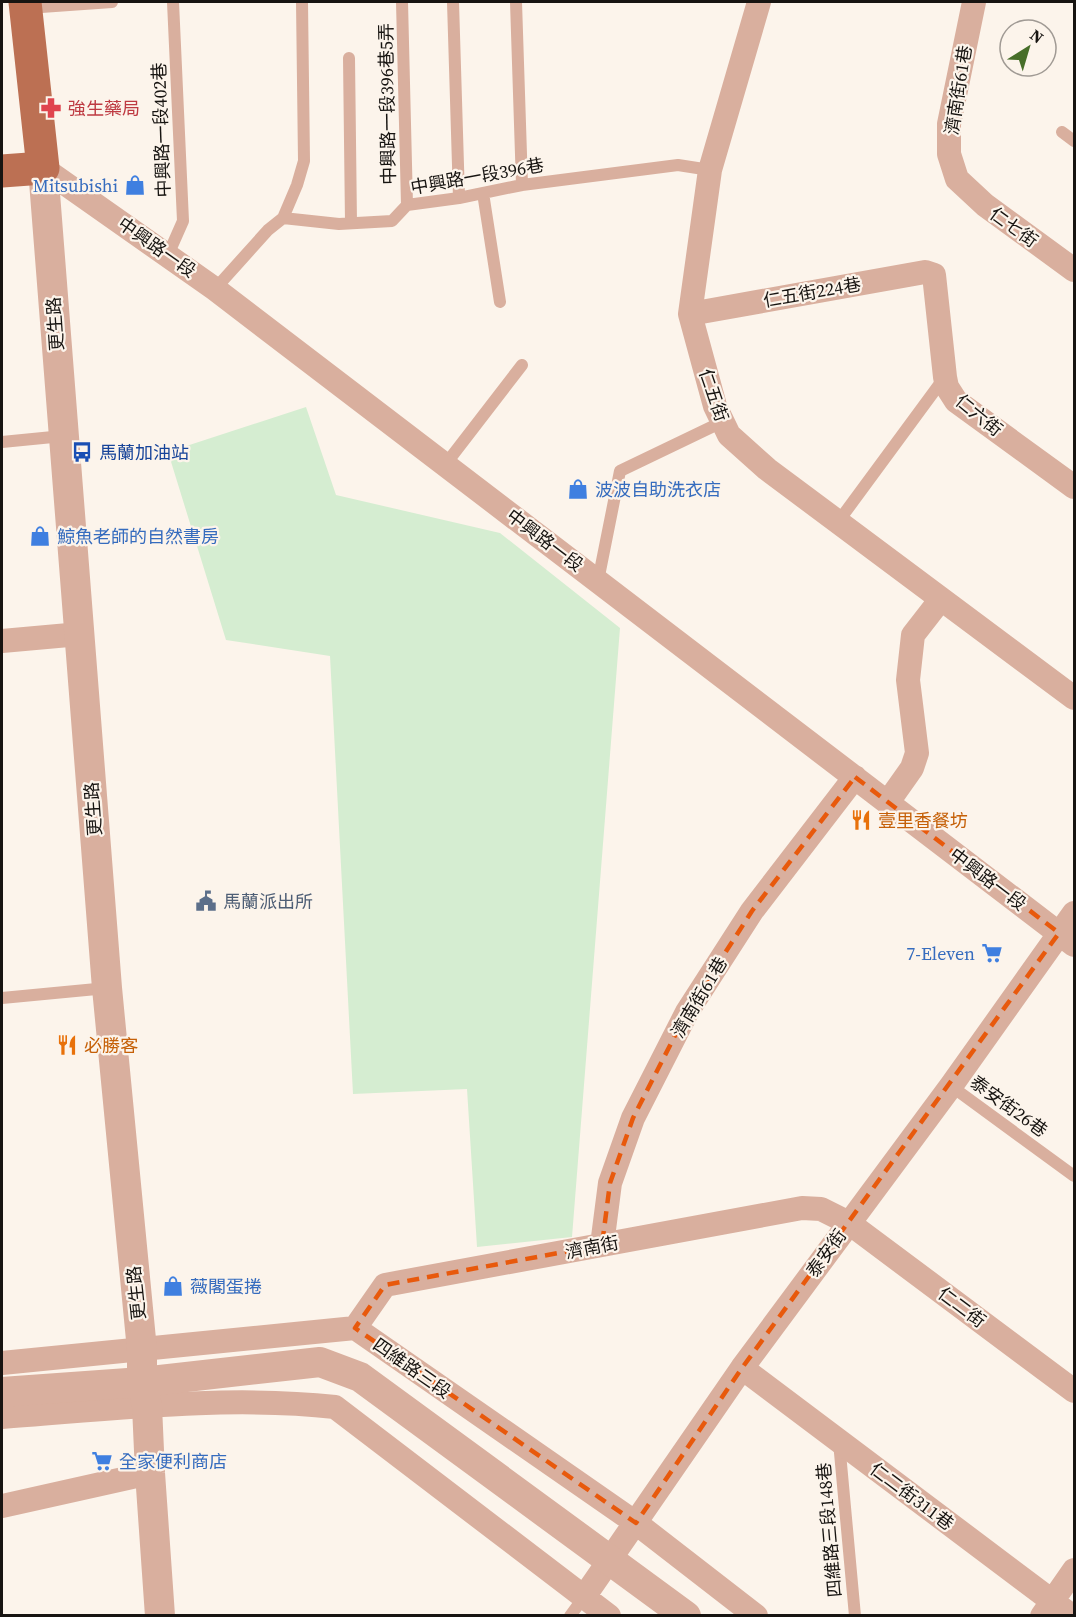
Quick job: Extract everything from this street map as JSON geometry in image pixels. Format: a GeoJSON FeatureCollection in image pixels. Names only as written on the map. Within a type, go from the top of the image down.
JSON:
{"type":"FeatureCollection","features":[{"type":"Feature","properties":{"kind":"main road","name":"更生路"},"geometry":{"type":"LineString","coordinates":[[26,5],[43,168]]}},
{"type":"Feature","properties":{"kind":"main road"},"geometry":{"type":"LineString","coordinates":[[2,171],[43,168]]}},
{"type":"Feature","properties":{"kind":"street","name":"仁五街"},"geometry":{"type":"LineString","coordinates":[[759,2],[710,170],[690,314],[715,406],[722,422],[729,435],[759,462],[1074,698]]}},
{"type":"Feature","properties":{"kind":"street","name":"濟南街61巷"},"geometry":{"type":"LineString","coordinates":[[957,179],[949,154],[949,123],[974,2]]}},
{"type":"Feature","properties":{"kind":"street","name":"中興路一段"},"geometry":{"type":"LineString","coordinates":[[43,168],[214,289],[1067,939]]}},
{"type":"Feature","properties":{"kind":"street","name":"更生路"},"geometry":{"type":"LineString","coordinates":[[43,168],[107,988],[142,1350],[160,1616]]}},
{"type":"Feature","properties":{"kind":"street","name":"仁七街"},"geometry":{"type":"LineString","coordinates":[[957,179],[984,205],[1074,270]]}},
{"type":"Feature","properties":{"kind":"street","name":"仁五街224巷"},"geometry":{"type":"LineString","coordinates":[[690,314],[925,272],[934,275]]}},
{"type":"Feature","properties":{"kind":"street","name":"仁六街"},"geometry":{"type":"LineString","coordinates":[[934,275],[945,377],[947,387],[956,401],[1074,487]]}},
{"type":"Feature","properties":{"kind":"street"},"geometry":{"type":"LineString","coordinates":[[888,802],[912,768],[917,753],[908,681],[913,635],[941,599]]}},
{"type":"Feature","properties":{"kind":"street"},"geometry":{"type":"LineString","coordinates":[[2,641],[80,634]]}},
{"type":"Feature","properties":{"kind":"street","name":"濟南街61巷"},"geometry":{"type":"LineString","coordinates":[[602,1245],[610,1183],[633,1118],[687,1012],[752,911],[855,777]]}},
{"type":"Feature","properties":{"kind":"street","name":"泰安街"},"geometry":{"type":"LineString","coordinates":[[577,1606],[742,1368],[951,1086],[1067,939],[1074,913]]}},
{"type":"Feature","properties":{"kind":"street","name":"濟南街"},"geometry":{"type":"LineString","coordinates":[[355,1328],[385,1285],[802,1208],[821,1209],[849,1223]]}},
{"type":"Feature","properties":{"kind":"street","name":"仁二街"},"geometry":{"type":"LineString","coordinates":[[849,1223],[1074,1390]]}},
{"type":"Feature","properties":{"kind":"street","name":"四維路三段"},"geometry":{"type":"LineString","coordinates":[[2,1363],[355,1328],[636,1524],[756,1616]]}},
{"type":"Feature","properties":{"kind":"street","name":"四維路三段"},"geometry":{"type":"LineString","coordinates":[[2,1417],[320,1362],[360,1377],[610,1558],[686,1616]]}},
{"type":"Feature","properties":{"kind":"street","name":"仁二街311巷"},"geometry":{"type":"LineString","coordinates":[[742,1368],[839,1440],[1047,1608],[1072,1616]]}},
{"type":"Feature","properties":{"kind":"street","name":"四維路三段"},"geometry":{"type":"LineString","coordinates":[[2,1392],[145,1394],[290,1402],[335,1407],[577,1606],[609,1616]]}},
{"type":"Feature","properties":{"kind":"street"},"geometry":{"type":"LineString","coordinates":[[2,1506],[150,1473]]}},
{"type":"Feature","properties":{"kind":"street"},"geometry":{"type":"LineString","coordinates":[[1047,1608],[1074,1570]]}},
{"type":"Feature","properties":{"kind":"lane"},"geometry":{"type":"LineString","coordinates":[[26,5],[112,2]]}},
{"type":"Feature","properties":{"kind":"lane","name":"中興路一段402巷"},"geometry":{"type":"LineString","coordinates":[[168,255],[183,221],[173,2]]}},
{"type":"Feature","properties":{"kind":"lane"},"geometry":{"type":"LineString","coordinates":[[214,289],[268,230],[283,218],[297,185],[304,161],[302,2]]}},
{"type":"Feature","properties":{"kind":"lane","name":"中興路一段396巷5弄"},"geometry":{"type":"LineString","coordinates":[[402,2],[407,205]]}},
{"type":"Feature","properties":{"kind":"lane"},"geometry":{"type":"LineString","coordinates":[[453,2],[459,198]]}},
{"type":"Feature","properties":{"kind":"lane"},"geometry":{"type":"LineString","coordinates":[[516,2],[522,185]]}},
{"type":"Feature","properties":{"kind":"lane"},"geometry":{"type":"LineString","coordinates":[[349,58],[351,223]]}},
{"type":"Feature","properties":{"kind":"lane"},"geometry":{"type":"LineString","coordinates":[[1062,132],[1074,141]]}},
{"type":"Feature","properties":{"kind":"lane","name":"中興路一段396巷"},"geometry":{"type":"LineString","coordinates":[[283,218],[339,224],[392,221],[407,205],[459,198],[522,185],[678,165],[710,170]]}},
{"type":"Feature","properties":{"kind":"lane"},"geometry":{"type":"LineString","coordinates":[[483,193],[500,302]]}},
{"type":"Feature","properties":{"kind":"lane"},"geometry":{"type":"LineString","coordinates":[[446,465],[522,365]]}},
{"type":"Feature","properties":{"kind":"lane"},"geometry":{"type":"LineString","coordinates":[[838,522],[945,377]]}},
{"type":"Feature","properties":{"kind":"lane"},"geometry":{"type":"LineString","coordinates":[[598,581],[620,471],[722,422]]}},
{"type":"Feature","properties":{"kind":"lane"},"geometry":{"type":"LineString","coordinates":[[2,442],[63,436]]}},
{"type":"Feature","properties":{"kind":"lane"},"geometry":{"type":"LineString","coordinates":[[2,998],[107,988]]}},
{"type":"Feature","properties":{"kind":"lane","name":"泰安街26巷"},"geometry":{"type":"LineString","coordinates":[[951,1086],[1074,1176]]}},
{"type":"Feature","properties":{"kind":"lane","name":"四維路三段148巷"},"geometry":{"type":"LineString","coordinates":[[839,1440],[855,1616]]}},
{"type":"Feature","properties":{"kind":"highlighted area"},"geometry":{"type":"Polygon","coordinates":[[[855,777],[1059,933],[742,1368],[636,1523],[355,1328],[385,1285],[602,1245],[610,1183],[633,1118],[687,1012],[752,911],[855,777]]]}},
{"type":"Feature","properties":{"kind":"green space"},"geometry":{"type":"Polygon","coordinates":[[[306,407],[336,495],[500,533],[620,628],[572,1237],[477,1247],[467,1089],[353,1094],[330,656],[226,640],[168,452],[306,407]]]}},
{"type":"Feature","properties":{"kind":"place","name":"強生藥局"},"geometry":{"type":"Point","coordinates":[51,108]}},
{"type":"Feature","properties":{"kind":"place","name":"Mitsubishi"},"geometry":{"type":"Point","coordinates":[135,185]}},
{"type":"Feature","properties":{"kind":"place","name":"馬蘭加油站"},"geometry":{"type":"Point","coordinates":[82,452]}},
{"type":"Feature","properties":{"kind":"place","name":"波波自助洗衣店"},"geometry":{"type":"Point","coordinates":[578,489]}},
{"type":"Feature","properties":{"kind":"place","name":"鯨魚老師的自然書房"},"geometry":{"type":"Point","coordinates":[40,536]}},
{"type":"Feature","properties":{"kind":"place","name":"壹里香餐坊"},"geometry":{"type":"Point","coordinates":[861,820]}},
{"type":"Feature","properties":{"kind":"place","name":"馬蘭派出所"},"geometry":{"type":"Point","coordinates":[206,901]}},
{"type":"Feature","properties":{"kind":"place","name":"7-Eleven"},"geometry":{"type":"Point","coordinates":[992,953]}},
{"type":"Feature","properties":{"kind":"place","name":"必勝客"},"geometry":{"type":"Point","coordinates":[67,1045]}},
{"type":"Feature","properties":{"kind":"place","name":"薇閣蛋捲"},"geometry":{"type":"Point","coordinates":[173,1286]}},
{"type":"Feature","properties":{"kind":"place","name":"全家便利商店"},"geometry":{"type":"Point","coordinates":[102,1461]}}]}
